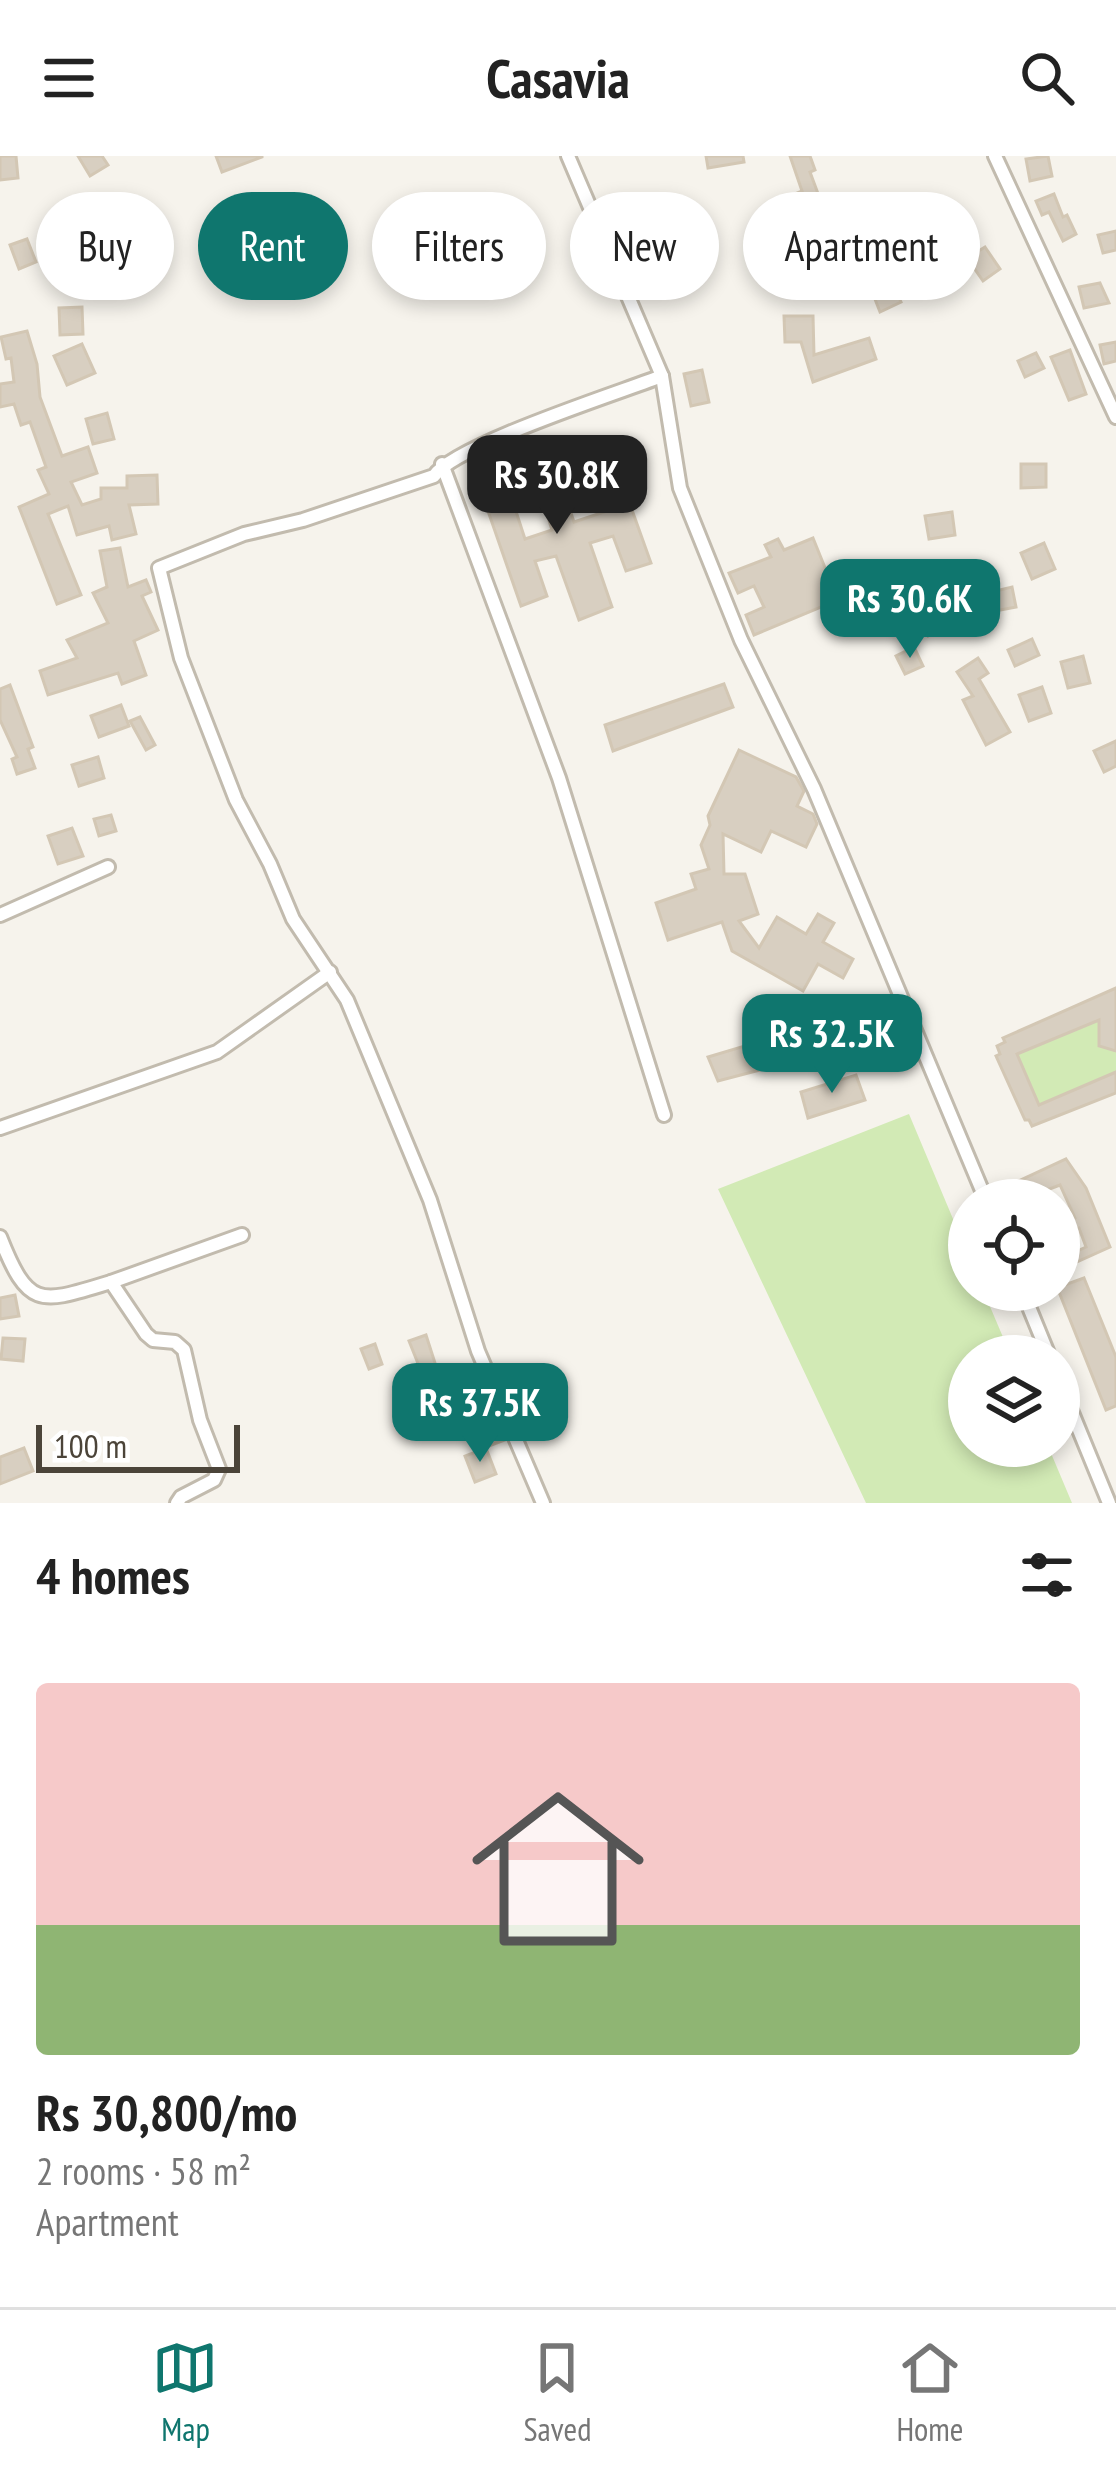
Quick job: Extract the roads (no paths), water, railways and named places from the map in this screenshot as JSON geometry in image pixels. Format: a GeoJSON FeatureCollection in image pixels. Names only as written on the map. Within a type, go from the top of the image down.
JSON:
{"type":"FeatureCollection","features":[{"type":"Feature","properties":{"kind":"street"},"geometry":{"type":"LineString","coordinates":[[568,156],[662,376],[680,488],[741,640],[814,789],[977,1179]]}},
{"type":"Feature","properties":{"kind":"street"},"geometry":{"type":"LineString","coordinates":[[995,156],[1116,417]]}},
{"type":"Feature","properties":{"kind":"street"},"geometry":{"type":"LineString","coordinates":[[543,1503],[478,1351],[421,1178],[347,1000],[293,919],[236,800],[182,658],[159,568],[244,534],[303,520],[434,476],[442,464],[662,376]]}},
{"type":"Feature","properties":{"kind":"street"},"geometry":{"type":"LineString","coordinates":[[442,464],[559,778],[664,1115]]}},
{"type":"Feature","properties":{"kind":"street"},"geometry":{"type":"LineString","coordinates":[[0,915],[108,867]]}},
{"type":"Feature","properties":{"kind":"street"},"geometry":{"type":"LineString","coordinates":[[0,1128],[217,1052],[330,972]]}},
{"type":"Feature","properties":{"kind":"street"},"geometry":{"type":"LineString","coordinates":[[0,1237],[21,1283],[41,1297],[60,1298],[242,1235]]}},
{"type":"Feature","properties":{"kind":"street"},"geometry":{"type":"LineString","coordinates":[[111,1282],[146,1334],[153,1340],[175,1342],[184,1350],[200,1420],[219,1468],[214,1480],[177,1503]]}},
{"type":"Feature","properties":{"kind":"street"},"geometry":{"type":"LineString","coordinates":[[1080,1432],[1109,1503]]}}]}
